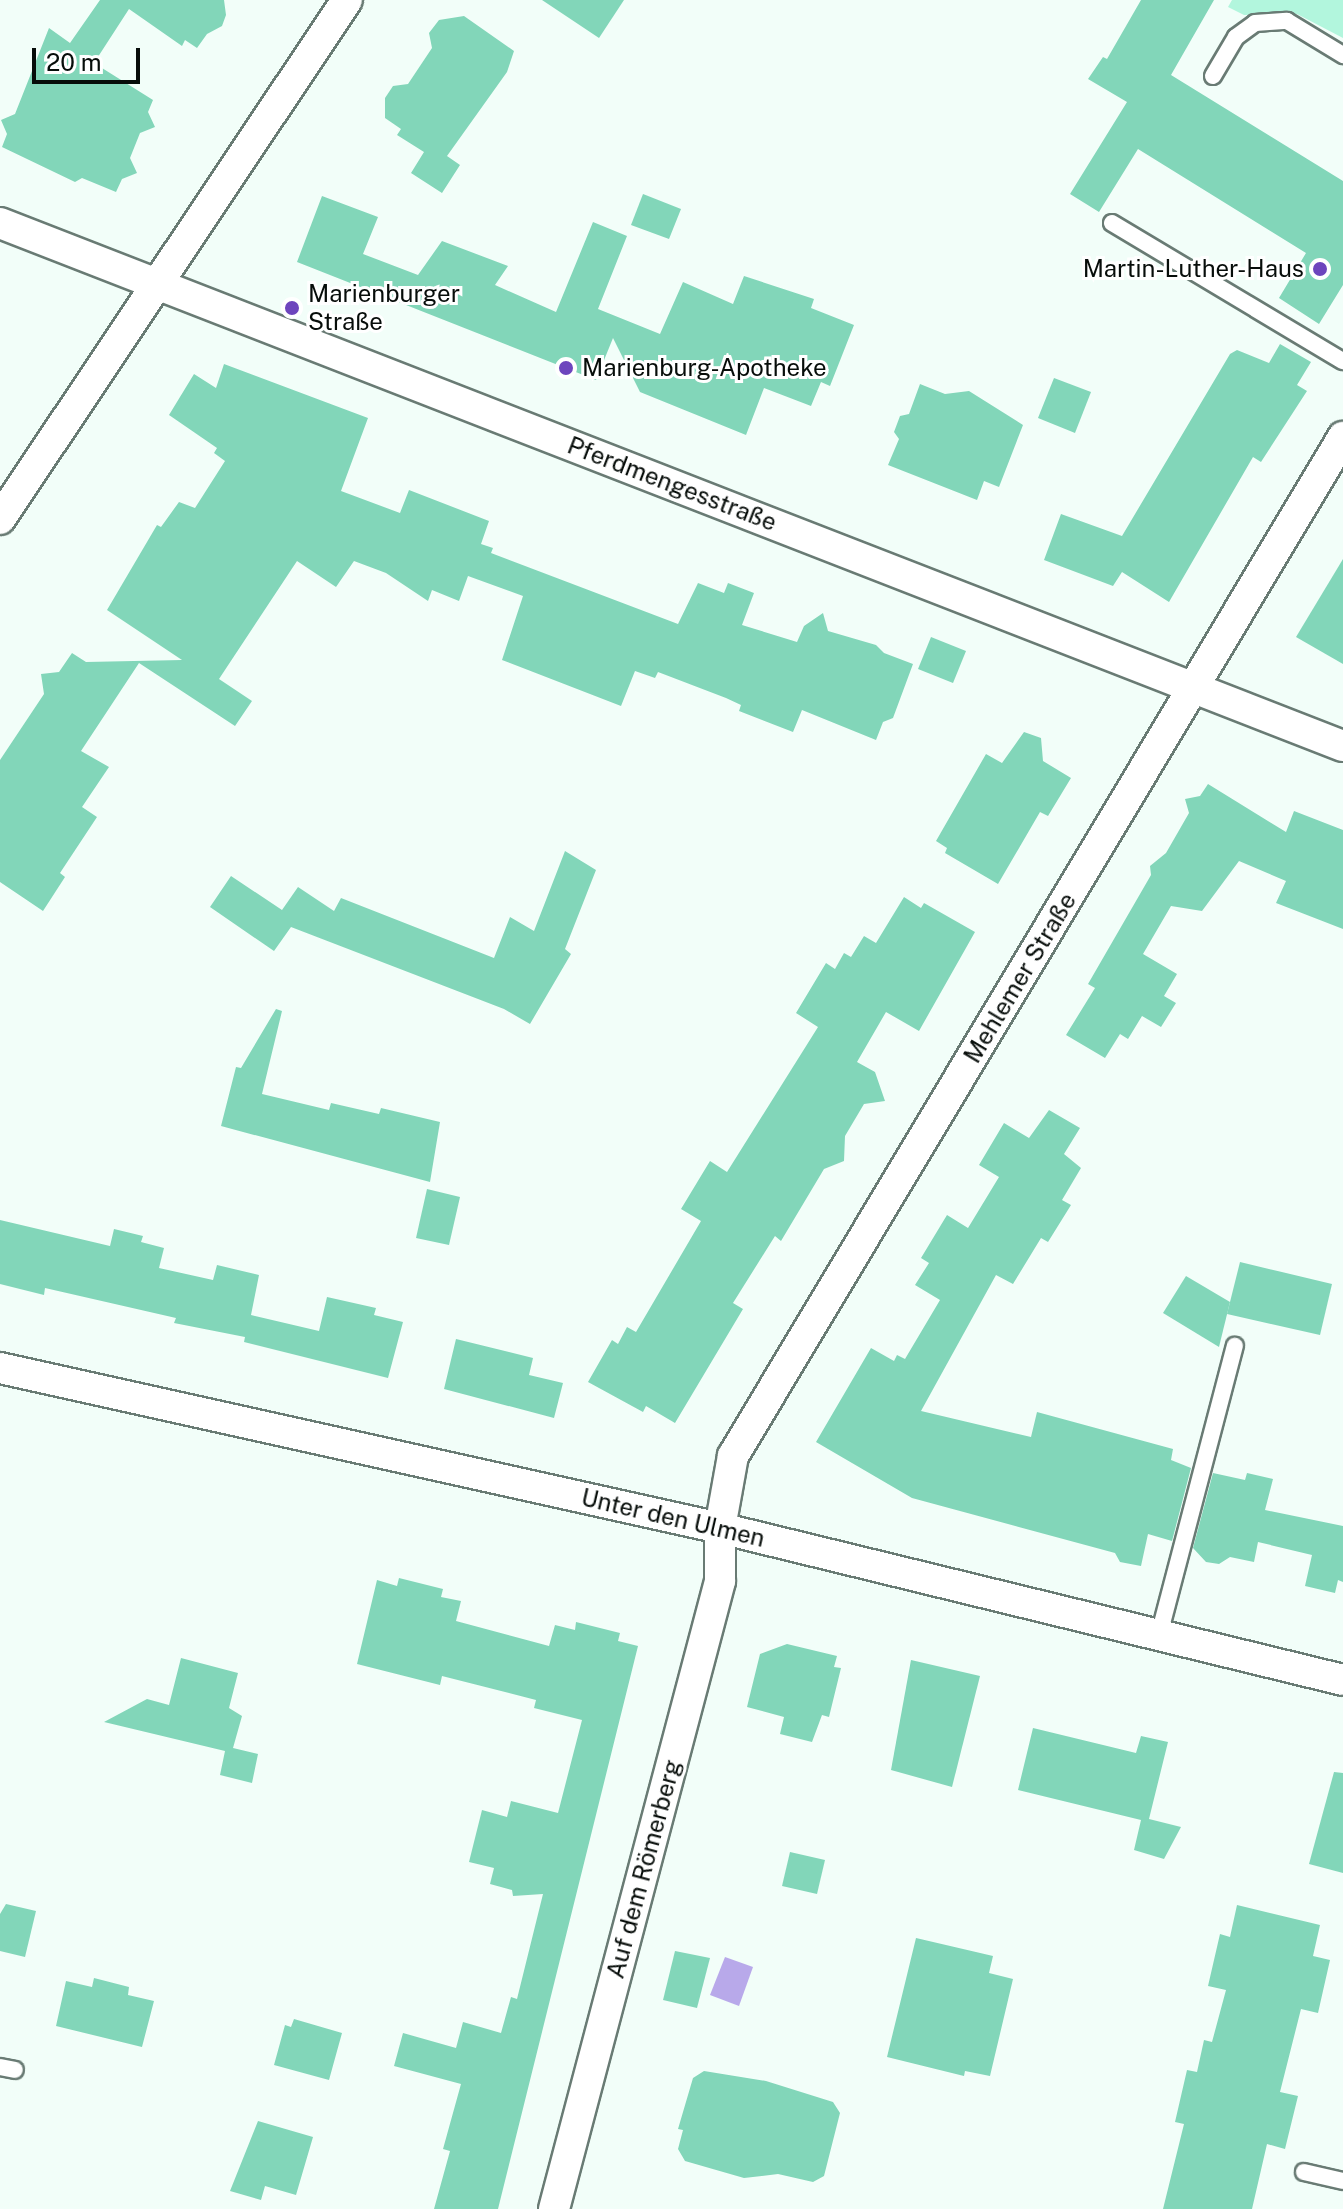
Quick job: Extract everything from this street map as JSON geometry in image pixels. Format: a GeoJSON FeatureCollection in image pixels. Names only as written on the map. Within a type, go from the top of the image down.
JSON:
{"type":"FeatureCollection","features":[{"type":"Feature","properties":{"kind":"street"},"geometry":{"type":"LineString","coordinates":[[0,519],[347,0]]}},
{"type":"Feature","properties":{"kind":"street","name":"Pferdmengesstraße"},"geometry":{"type":"LineString","coordinates":[[0,223],[1343,746]]}},
{"type":"Feature","properties":{"kind":"street","name":"Mehlemer Straße"},"geometry":{"type":"LineString","coordinates":[[720,1528],[733,1456],[1343,437]]}},
{"type":"Feature","properties":{"kind":"street","name":"Unter den Ulmen"},"geometry":{"type":"LineString","coordinates":[[0,1368],[720,1528],[1343,1680]]}},
{"type":"Feature","properties":{"kind":"street","name":"Auf dem Römerberg"},"geometry":{"type":"LineString","coordinates":[[554,2209],[720,1581],[720,1528]]}},
{"type":"Feature","properties":{"kind":"lane"},"geometry":{"type":"LineString","coordinates":[[1213,76],[1236,37],[1255,23],[1287,21],[1343,55]]}},
{"type":"Feature","properties":{"kind":"lane"},"geometry":{"type":"LineString","coordinates":[[1112,223],[1343,361]]}},
{"type":"Feature","properties":{"kind":"lane"},"geometry":{"type":"LineString","coordinates":[[1159,1635],[1235,1346]]}},
{"type":"Feature","properties":{"kind":"lane"},"geometry":{"type":"LineString","coordinates":[[1304,2172],[1343,2181]]}},
{"type":"Feature","properties":{"kind":"green space"},"geometry":{"type":"Polygon","coordinates":[[[1232,0],[1343,0],[1343,38],[1297,14],[1244,15],[1228,7],[1232,0]]]}},
{"type":"Feature","properties":{"kind":"shaded area"},"geometry":{"type":"Polygon","coordinates":[[[725,1957],[753,1967],[739,2006],[710,1995],[725,1957]]]}},
{"type":"Feature","properties":{"kind":"building"},"geometry":{"type":"Polygon","coordinates":[[[100,0],[224,0],[226,15],[222,26],[207,34],[197,48],[185,40],[182,46],[129,9],[94,63],[153,100],[148,112],[155,127],[140,133],[130,158],[137,173],[122,179],[116,192],[82,178],[75,182],[2,147],[7,134],[1,120],[15,114],[49,28],[70,43],[100,0]]]}},
{"type":"Feature","properties":{"kind":"building"},"geometry":{"type":"Polygon","coordinates":[[[542,0],[624,0],[599,38],[542,0]]]}},
{"type":"Feature","properties":{"kind":"building"},"geometry":{"type":"Polygon","coordinates":[[[1141,0],[1214,0],[1171,75],[1343,181],[1343,285],[1319,324],[1279,298],[1306,253],[1138,149],[1099,212],[1070,194],[1127,102],[1088,79],[1103,57],[1107,59],[1141,0]]]}},
{"type":"Feature","properties":{"kind":"building"},"geometry":{"type":"Polygon","coordinates":[[[464,16],[514,51],[507,72],[447,156],[460,165],[442,193],[411,173],[424,152],[397,135],[401,129],[385,118],[385,98],[393,86],[408,84],[432,48],[429,33],[439,20],[464,16]]]}},
{"type":"Feature","properties":{"kind":"building"},"geometry":{"type":"Polygon","coordinates":[[[643,194],[681,209],[669,239],[631,225],[643,194]]]}},
{"type":"Feature","properties":{"kind":"building"},"geometry":{"type":"Polygon","coordinates":[[[322,196],[378,217],[363,254],[418,275],[442,241],[508,266],[495,285],[556,312],[593,222],[627,236],[598,309],[660,334],[683,282],[733,304],[744,276],[814,299],[811,308],[854,325],[830,386],[821,382],[811,406],[764,388],[746,435],[640,392],[613,338],[596,380],[297,262],[322,196]]]}},
{"type":"Feature","properties":{"kind":"building"},"geometry":{"type":"Polygon","coordinates":[[[1280,344],[1311,362],[1297,385],[1307,391],[1261,462],[1253,457],[1169,602],[1122,572],[1113,586],[1044,560],[1061,514],[1122,536],[1230,354],[1237,350],[1269,363],[1280,344]]]}},
{"type":"Feature","properties":{"kind":"building"},"geometry":{"type":"Polygon","coordinates":[[[224,364],[368,418],[341,491],[400,513],[409,490],[489,521],[481,544],[493,548],[491,553],[678,624],[698,583],[724,593],[728,583],[754,593],[742,625],[797,642],[804,626],[823,613],[828,631],[876,645],[884,653],[913,664],[893,718],[883,722],[876,740],[802,710],[793,732],[739,711],[741,705],[726,698],[658,672],[655,678],[635,671],[621,706],[502,660],[523,596],[468,576],[459,601],[432,590],[428,601],[386,573],[354,561],[336,587],[297,561],[219,679],[252,701],[235,726],[139,663],[81,751],[109,767],[82,807],[97,817],[60,873],[65,877],[43,911],[0,882],[0,760],[44,694],[41,674],[59,672],[72,653],[86,662],[182,660],[107,610],[157,525],[161,527],[179,502],[195,508],[225,461],[214,453],[217,448],[169,415],[194,374],[216,388],[224,364]]]}},
{"type":"Feature","properties":{"kind":"building"},"geometry":{"type":"Polygon","coordinates":[[[1054,378],[1091,392],[1075,433],[1038,418],[1054,378]]]}},
{"type":"Feature","properties":{"kind":"building"},"geometry":{"type":"Polygon","coordinates":[[[920,384],[945,394],[969,391],[1023,425],[999,487],[984,481],[977,500],[888,465],[899,439],[894,432],[900,416],[909,414],[920,384]]]}},
{"type":"Feature","properties":{"kind":"building"},"geometry":{"type":"Polygon","coordinates":[[[1343,559],[1343,664],[1296,637],[1343,559]]]}},
{"type":"Feature","properties":{"kind":"building"},"geometry":{"type":"Polygon","coordinates":[[[931,637],[966,651],[953,683],[918,669],[931,637]]]}},
{"type":"Feature","properties":{"kind":"building"},"geometry":{"type":"Polygon","coordinates":[[[1024,732],[1041,738],[1043,761],[1071,778],[1048,816],[1040,812],[998,884],[945,853],[947,848],[936,841],[986,754],[1002,763],[1024,732]]]}},
{"type":"Feature","properties":{"kind":"building"},"geometry":{"type":"Polygon","coordinates":[[[1208,784],[1286,832],[1294,811],[1343,830],[1343,929],[1276,903],[1286,881],[1239,861],[1202,911],[1171,906],[1143,954],[1177,974],[1164,996],[1176,1003],[1161,1027],[1142,1016],[1128,1039],[1120,1034],[1105,1058],[1066,1035],[1095,988],[1088,984],[1151,875],[1150,866],[1166,853],[1189,813],[1185,799],[1200,796],[1208,784]]]}},
{"type":"Feature","properties":{"kind":"building"},"geometry":{"type":"Polygon","coordinates":[[[565,851],[596,870],[565,949],[571,954],[530,1024],[504,1009],[291,927],[274,951],[210,907],[231,876],[282,910],[298,887],[334,911],[341,898],[494,958],[510,917],[534,931],[565,851]]]}},
{"type":"Feature","properties":{"kind":"building"},"geometry":{"type":"Polygon","coordinates":[[[904,897],[921,908],[924,903],[975,932],[919,1031],[886,1012],[857,1062],[875,1072],[885,1101],[864,1104],[845,1136],[844,1161],[824,1169],[781,1241],[775,1236],[733,1303],[743,1309],[675,1423],[646,1406],[643,1412],[588,1382],[612,1340],[618,1344],[627,1327],[636,1332],[701,1221],[681,1209],[710,1161],[727,1172],[818,1027],[796,1013],[826,963],[835,969],[844,953],[851,957],[864,936],[876,943],[904,897]]]}},
{"type":"Feature","properties":{"kind":"building"},"geometry":{"type":"Polygon","coordinates":[[[276,1009],[282,1011],[262,1094],[329,1110],[331,1103],[379,1114],[381,1108],[440,1122],[430,1182],[221,1126],[236,1067],[241,1068],[276,1009]]]}},
{"type":"Feature","properties":{"kind":"building"},"geometry":{"type":"Polygon","coordinates":[[[1049,1110],[1080,1128],[1064,1154],[1081,1168],[1062,1200],[1071,1205],[1048,1242],[1041,1238],[1013,1284],[996,1275],[921,1411],[1031,1437],[1037,1412],[1173,1449],[1171,1460],[1191,1468],[1172,1541],[1148,1534],[1141,1566],[1120,1562],[1115,1553],[912,1498],[816,1442],[871,1348],[894,1361],[897,1355],[905,1359],[940,1300],[915,1285],[929,1263],[921,1258],[947,1215],[968,1228],[999,1177],[979,1165],[1004,1123],[1029,1138],[1049,1110]]]}},
{"type":"Feature","properties":{"kind":"building"},"geometry":{"type":"Polygon","coordinates":[[[427,1189],[460,1197],[449,1245],[416,1238],[427,1189]]]}},
{"type":"Feature","properties":{"kind":"building"},"geometry":{"type":"Polygon","coordinates":[[[0,1220],[110,1246],[114,1229],[143,1236],[141,1242],[164,1248],[159,1268],[213,1280],[217,1265],[259,1275],[251,1315],[319,1331],[327,1297],[376,1308],[374,1315],[403,1322],[388,1378],[244,1342],[245,1337],[174,1323],[176,1318],[45,1288],[44,1295],[0,1284],[0,1220]]]}},
{"type":"Feature","properties":{"kind":"building"},"geometry":{"type":"Polygon","coordinates":[[[1240,1262],[1332,1284],[1320,1335],[1227,1314],[1240,1262]]]}},
{"type":"Feature","properties":{"kind":"building"},"geometry":{"type":"Polygon","coordinates":[[[1186,1276],[1230,1302],[1219,1347],[1163,1313],[1186,1276]]]}},
{"type":"Feature","properties":{"kind":"building"},"geometry":{"type":"Polygon","coordinates":[[[456,1339],[533,1358],[529,1375],[563,1383],[554,1418],[444,1389],[456,1339]]]}},
{"type":"Feature","properties":{"kind":"building"},"geometry":{"type":"Polygon","coordinates":[[[1213,1473],[1245,1480],[1247,1473],[1273,1479],[1265,1510],[1343,1526],[1343,1582],[1338,1580],[1335,1593],[1305,1586],[1312,1555],[1258,1542],[1254,1562],[1230,1557],[1219,1564],[1206,1562],[1193,1548],[1213,1473]]]}},
{"type":"Feature","properties":{"kind":"building"},"geometry":{"type":"Polygon","coordinates":[[[399,1578],[443,1589],[441,1597],[461,1601],[456,1621],[549,1646],[555,1625],[575,1630],[576,1622],[620,1633],[618,1641],[638,1646],[498,2209],[434,2209],[450,2151],[443,2149],[461,2084],[394,2066],[403,2033],[456,2048],[463,2022],[501,2033],[511,1997],[517,1999],[543,1894],[513,1896],[512,1890],[490,1884],[494,1868],[469,1862],[482,1810],[507,1817],[511,1801],[558,1813],[582,1720],[534,1708],[536,1700],[442,1676],[440,1685],[357,1664],[377,1580],[397,1586],[399,1578]]]}},
{"type":"Feature","properties":{"kind":"building"},"geometry":{"type":"Polygon","coordinates":[[[787,1644],[837,1656],[834,1667],[841,1668],[829,1717],[822,1715],[812,1742],[780,1734],[784,1717],[747,1707],[760,1654],[787,1644]]]}},
{"type":"Feature","properties":{"kind":"building"},"geometry":{"type":"Polygon","coordinates":[[[181,1658],[238,1673],[229,1708],[242,1716],[233,1748],[258,1754],[252,1783],[220,1775],[225,1751],[104,1722],[147,1699],[169,1705],[181,1658]]]}},
{"type":"Feature","properties":{"kind":"building"},"geometry":{"type":"Polygon","coordinates":[[[911,1660],[980,1676],[952,1787],[891,1770],[911,1660]]]}},
{"type":"Feature","properties":{"kind":"building"},"geometry":{"type":"Polygon","coordinates":[[[1033,1728],[1136,1753],[1141,1736],[1168,1742],[1149,1819],[1181,1827],[1164,1859],[1134,1850],[1141,1820],[1018,1790],[1033,1728]]]}},
{"type":"Feature","properties":{"kind":"building"},"geometry":{"type":"Polygon","coordinates":[[[1334,1772],[1343,1773],[1343,1873],[1309,1864],[1334,1772]]]}},
{"type":"Feature","properties":{"kind":"building"},"geometry":{"type":"Polygon","coordinates":[[[790,1852],[825,1860],[817,1894],[782,1886],[790,1852]]]}},
{"type":"Feature","properties":{"kind":"building"},"geometry":{"type":"Polygon","coordinates":[[[6,1904],[36,1911],[25,1957],[0,1951],[0,1914],[6,1904]]]}},
{"type":"Feature","properties":{"kind":"building"},"geometry":{"type":"Polygon","coordinates":[[[1237,1905],[1320,1925],[1313,1956],[1330,1960],[1318,2013],[1301,2009],[1280,2092],[1298,2096],[1285,2149],[1267,2144],[1252,2209],[1163,2209],[1184,2124],[1175,2122],[1187,2070],[1197,2072],[1204,2040],[1212,2042],[1226,1990],[1208,1986],[1220,1934],[1230,1937],[1237,1905]]]}},
{"type":"Feature","properties":{"kind":"building"},"geometry":{"type":"Polygon","coordinates":[[[916,1938],[993,1956],[989,1973],[1013,1979],[990,2076],[965,2071],[964,2076],[887,2057],[916,1938]]]}},
{"type":"Feature","properties":{"kind":"building"},"geometry":{"type":"Polygon","coordinates":[[[675,1951],[710,1958],[697,2008],[663,2000],[675,1951]]]}},
{"type":"Feature","properties":{"kind":"building"},"geometry":{"type":"Polygon","coordinates":[[[94,1978],[129,1987],[128,1995],[154,2001],[142,2047],[56,2026],[66,1981],[92,1987],[94,1978]]]}},
{"type":"Feature","properties":{"kind":"building"},"geometry":{"type":"Polygon","coordinates":[[[294,2019],[342,2033],[329,2080],[274,2065],[285,2025],[291,2027],[294,2019]]]}},
{"type":"Feature","properties":{"kind":"building"},"geometry":{"type":"Polygon","coordinates":[[[704,2071],[766,2081],[833,2102],[840,2113],[824,2176],[813,2182],[778,2174],[744,2178],[685,2161],[678,2149],[683,2130],[678,2129],[693,2078],[704,2071]]]}},
{"type":"Feature","properties":{"kind":"building"},"geometry":{"type":"Polygon","coordinates":[[[258,2121],[313,2137],[296,2195],[265,2186],[261,2200],[230,2191],[258,2121]]]}},
{"type":"Feature","properties":{"kind":"place","name":"Martin-Luther-Haus"},"geometry":{"type":"Point","coordinates":[1320,269]}},
{"type":"Feature","properties":{"kind":"place","name":"Marienburger Straße"},"geometry":{"type":"Point","coordinates":[292,308]}},
{"type":"Feature","properties":{"kind":"place","name":"Marienburg-Apotheke"},"geometry":{"type":"Point","coordinates":[566,368]}}]}
